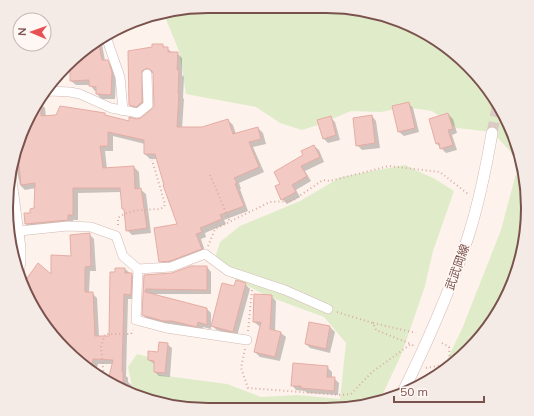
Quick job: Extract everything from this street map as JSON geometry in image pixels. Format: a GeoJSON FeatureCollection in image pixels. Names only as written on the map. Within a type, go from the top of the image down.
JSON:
{"type":"FeatureCollection","features":[{"type":"Feature","properties":{"kind":"street"},"geometry":{"type":"LineString","coordinates":[[107,41],[120,77],[123,111]]}},
{"type":"Feature","properties":{"kind":"street"},"geometry":{"type":"LineString","coordinates":[[52,90],[80,94],[111,108],[138,113],[148,105],[147,74]]}},
{"type":"Feature","properties":{"kind":"street","name":"武武岡線"},"geometry":{"type":"LineString","coordinates":[[406,386],[439,316],[468,236],[484,174],[492,133]]}},
{"type":"Feature","properties":{"kind":"street"},"geometry":{"type":"LineString","coordinates":[[14,192],[19,231],[21,262]]}},
{"type":"Feature","properties":{"kind":"street"},"geometry":{"type":"LineString","coordinates":[[19,231],[68,226],[92,227],[116,236],[123,256],[138,269],[171,267],[205,254],[228,271],[285,290],[328,308]]}},
{"type":"Feature","properties":{"kind":"street"},"geometry":{"type":"LineString","coordinates":[[138,269],[136,320],[166,328],[247,340]]}},
{"type":"Feature","properties":{"kind":"path"},"geometry":{"type":"LineString","coordinates":[[116,236],[118,218],[122,215],[130,212],[160,209],[164,207],[165,204],[152,160]]}},
{"type":"Feature","properties":{"kind":"path"},"geometry":{"type":"LineString","coordinates":[[205,254],[215,229],[270,202],[292,201],[323,180],[330,181],[389,166],[440,172],[469,194]]}},
{"type":"Feature","properties":{"kind":"path"},"geometry":{"type":"LineString","coordinates":[[210,175],[230,222]]}},
{"type":"Feature","properties":{"kind":"path"},"geometry":{"type":"LineString","coordinates":[[253,280],[250,321],[241,368],[248,388],[340,396],[351,394],[372,372],[411,344]]}},
{"type":"Feature","properties":{"kind":"path"},"geometry":{"type":"LineString","coordinates":[[328,308],[354,318],[416,333]]}},
{"type":"Feature","properties":{"kind":"path"},"geometry":{"type":"LineString","coordinates":[[103,372],[101,347],[105,334],[131,334],[136,320]]}},
{"type":"Feature","properties":{"kind":"path"},"geometry":{"type":"LineString","coordinates":[[373,323],[376,330],[415,346]]}},
{"type":"Feature","properties":{"kind":"path"},"geometry":{"type":"LineString","coordinates":[[442,342],[449,347],[449,360]]}},
{"type":"Feature","properties":{"kind":"path"},"geometry":{"type":"LineString","coordinates":[[425,368],[443,364]]}},
{"type":"Feature","properties":{"kind":"green space"},"geometry":{"type":"Polygon","coordinates":[[[195,13],[339,13],[389,23],[424,39],[445,53],[473,79],[481,89],[501,122],[511,145],[514,159],[510,151],[492,132],[457,128],[432,111],[405,107],[381,112],[351,111],[302,130],[280,123],[256,107],[186,94],[179,51],[166,18],[195,13]]]}},
{"type":"Feature","properties":{"kind":"green space"},"geometry":{"type":"Polygon","coordinates":[[[405,165],[435,179],[454,191],[433,251],[425,286],[402,353],[383,394],[339,403],[195,403],[145,393],[132,388],[128,367],[137,354],[149,357],[159,375],[227,384],[261,397],[297,395],[340,399],[346,343],[324,317],[267,296],[229,276],[215,258],[220,242],[240,226],[300,201],[341,177],[405,165]]]}},
{"type":"Feature","properties":{"kind":"green space"},"geometry":{"type":"Polygon","coordinates":[[[517,170],[521,195],[521,221],[511,271],[495,306],[481,327],[473,337],[446,362],[462,329],[501,230],[517,170]]]}},
{"type":"Feature","properties":{"kind":"building"},"geometry":{"type":"Polygon","coordinates":[[[152,44],[163,44],[163,47],[168,47],[168,52],[178,52],[177,70],[179,70],[179,93],[177,127],[202,127],[228,119],[233,134],[258,127],[261,139],[249,142],[259,167],[234,178],[244,206],[220,215],[222,219],[200,228],[202,232],[196,234],[202,249],[170,261],[159,262],[154,228],[177,224],[163,185],[155,154],[144,154],[144,140],[108,132],[108,146],[100,146],[103,168],[134,166],[135,189],[141,188],[147,228],[126,231],[120,188],[73,188],[73,215],[68,215],[68,220],[25,224],[24,213],[30,213],[30,209],[34,208],[35,183],[21,185],[19,163],[23,145],[41,107],[41,116],[56,115],[60,106],[105,113],[105,115],[129,121],[129,117],[137,119],[141,118],[154,107],[153,73],[147,68],[142,71],[142,102],[136,107],[129,105],[128,51],[152,47],[152,44]]]}},
{"type":"Feature","properties":{"kind":"building"},"geometry":{"type":"Polygon","coordinates":[[[99,46],[102,60],[108,60],[112,72],[111,95],[96,94],[96,87],[89,86],[89,80],[70,81],[70,70],[79,61],[99,46]]]}},
{"type":"Feature","properties":{"kind":"building"},"geometry":{"type":"Polygon","coordinates":[[[409,102],[415,128],[398,132],[392,106],[409,102]]]}},
{"type":"Feature","properties":{"kind":"building"},"geometry":{"type":"Polygon","coordinates":[[[448,113],[453,129],[448,130],[453,145],[440,149],[439,143],[436,144],[429,119],[448,113]]]}},
{"type":"Feature","properties":{"kind":"building"},"geometry":{"type":"Polygon","coordinates":[[[372,115],[375,143],[356,146],[353,118],[372,115]]]}},
{"type":"Feature","properties":{"kind":"building"},"geometry":{"type":"Polygon","coordinates":[[[331,116],[336,135],[323,139],[317,120],[331,116]]]}},
{"type":"Feature","properties":{"kind":"building"},"geometry":{"type":"Polygon","coordinates":[[[314,145],[320,157],[301,166],[307,176],[292,185],[296,192],[281,200],[275,186],[280,184],[274,172],[303,155],[301,151],[314,145]]]}},
{"type":"Feature","properties":{"kind":"building"},"geometry":{"type":"Polygon","coordinates":[[[90,233],[91,266],[85,267],[85,292],[93,292],[95,336],[109,336],[110,272],[115,272],[115,268],[125,268],[125,273],[132,273],[131,295],[124,294],[123,383],[109,376],[113,360],[93,359],[92,365],[79,355],[61,337],[39,306],[26,279],[38,263],[51,274],[51,255],[71,256],[70,235],[90,233]]]}},
{"type":"Feature","properties":{"kind":"building"},"geometry":{"type":"Polygon","coordinates":[[[191,266],[207,266],[207,290],[146,289],[145,292],[207,308],[207,325],[198,322],[197,327],[172,321],[163,321],[142,315],[144,275],[172,273],[191,266]]]}},
{"type":"Feature","properties":{"kind":"building"},"geometry":{"type":"Polygon","coordinates":[[[236,280],[246,283],[233,332],[211,326],[222,283],[234,286],[236,280]]]}},
{"type":"Feature","properties":{"kind":"building"},"geometry":{"type":"Polygon","coordinates":[[[254,294],[272,295],[270,329],[281,332],[275,357],[254,352],[261,322],[253,322],[254,294]]]}},
{"type":"Feature","properties":{"kind":"building"},"geometry":{"type":"Polygon","coordinates":[[[309,322],[330,326],[326,349],[305,344],[309,322]]]}},
{"type":"Feature","properties":{"kind":"building"},"geometry":{"type":"Polygon","coordinates":[[[159,342],[168,343],[165,373],[154,372],[154,361],[148,360],[148,351],[158,352],[159,342]]]}},
{"type":"Feature","properties":{"kind":"building"},"geometry":{"type":"Polygon","coordinates":[[[293,363],[328,366],[327,377],[335,377],[334,391],[291,386],[293,363]]]}},
{"type":"Feature","properties":{"kind":"tunnel"},"geometry":{"type":"LineString","coordinates":[[492,133],[496,113]]}}]}
